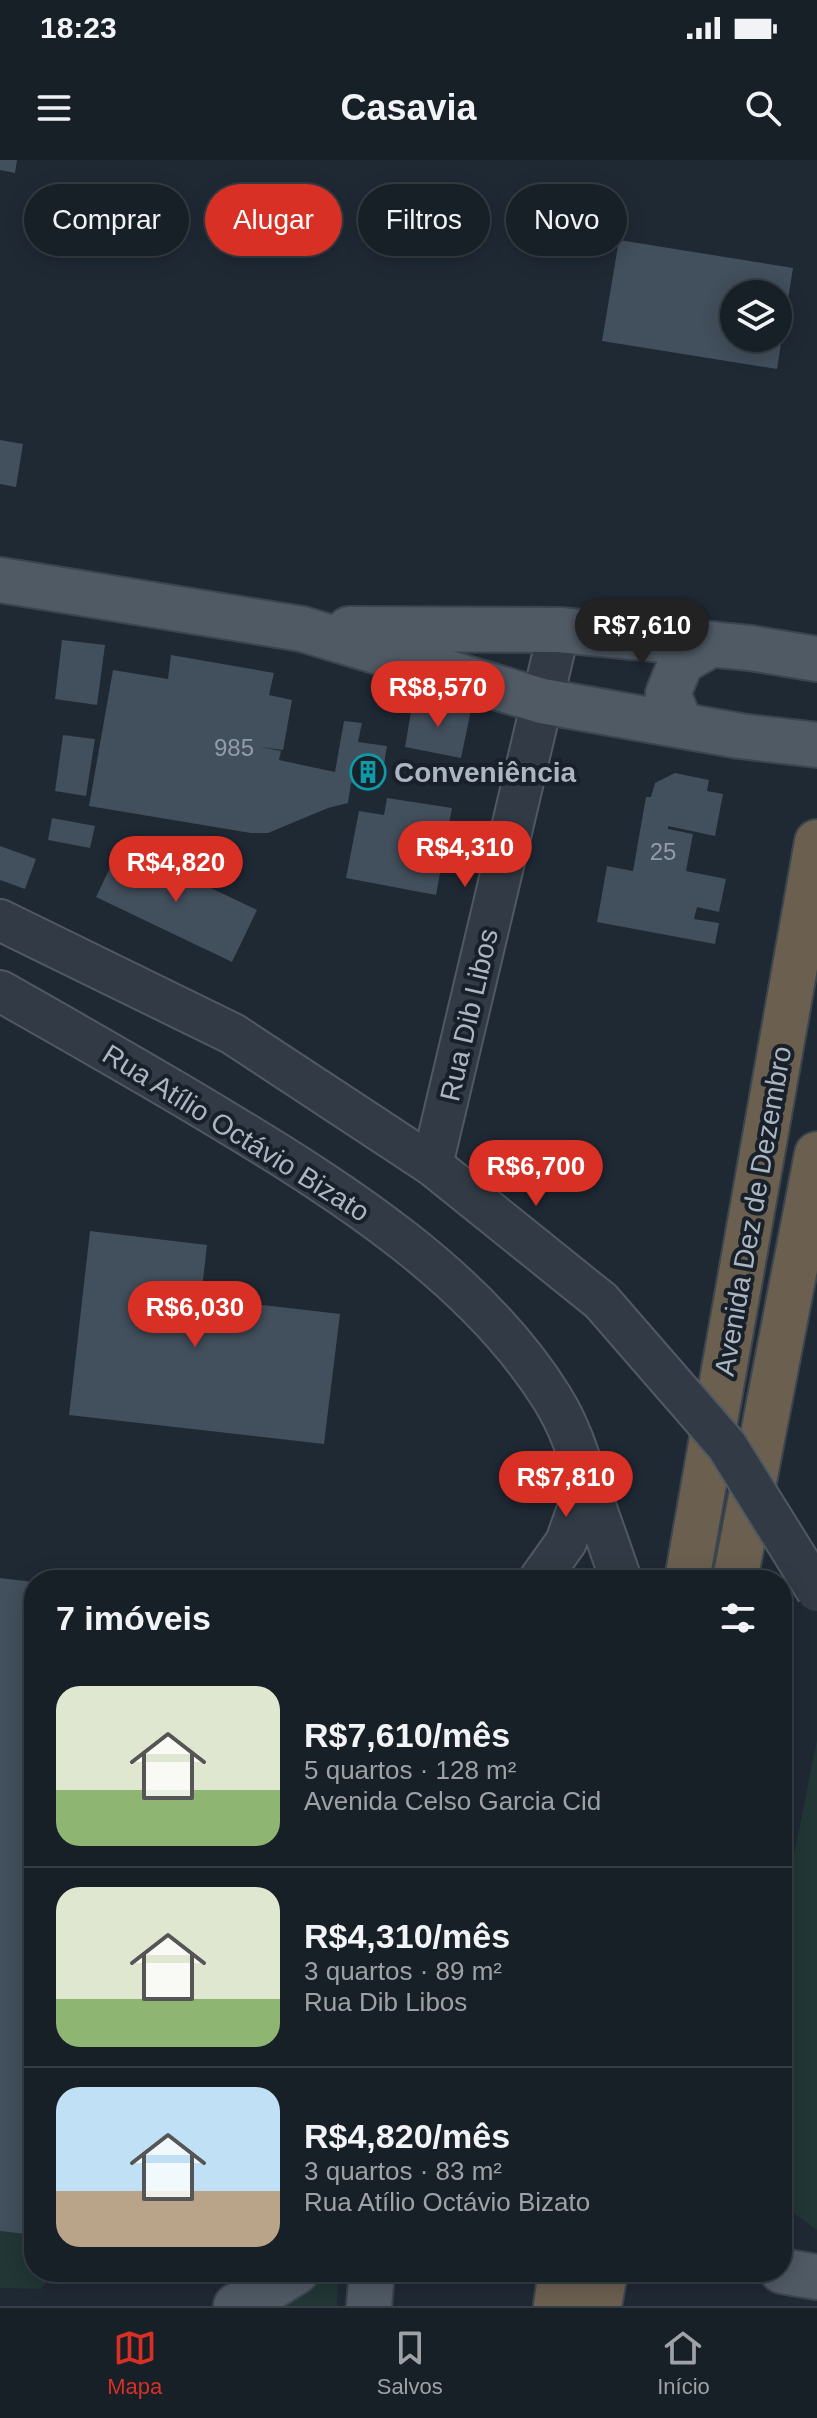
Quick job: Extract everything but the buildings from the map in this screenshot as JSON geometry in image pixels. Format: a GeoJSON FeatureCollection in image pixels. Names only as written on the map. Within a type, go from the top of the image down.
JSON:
{"type":"FeatureCollection","features":[{"type":"Feature","properties":{"kind":"highway","name":"Avenida Dez de Dezembro"},"geometry":{"type":"LineString","coordinates":[[689,1570],[817,842]]}},
{"type":"Feature","properties":{"kind":"highway","name":"Avenida Dez de Dezembro"},"geometry":{"type":"LineString","coordinates":[[737,1570],[817,1154]]}},
{"type":"Feature","properties":{"kind":"highway"},"geometry":{"type":"LineString","coordinates":[[752,1493],[756,1570]]}},
{"type":"Feature","properties":{"kind":"highway"},"geometry":{"type":"LineString","coordinates":[[671,1570],[699,1516]]}},
{"type":"Feature","properties":{"kind":"highway"},"geometry":{"type":"LineString","coordinates":[[556,2306],[560,2282]]}},
{"type":"Feature","properties":{"kind":"highway"},"geometry":{"type":"LineString","coordinates":[[599,2306],[603,2282]]}},
{"type":"Feature","properties":{"kind":"main road"},"geometry":{"type":"LineString","coordinates":[[0,580],[302,629],[542,701],[740,736],[817,745]]}},
{"type":"Feature","properties":{"kind":"main road"},"geometry":{"type":"LineString","coordinates":[[302,629],[559,630],[731,646],[817,659]]}},
{"type":"Feature","properties":{"kind":"main road"},"geometry":{"type":"LineString","coordinates":[[681,725],[668,694],[681,662],[731,646]]}},
{"type":"Feature","properties":{"kind":"main road"},"geometry":{"type":"LineString","coordinates":[[792,2273],[817,2277]]}},
{"type":"Feature","properties":{"kind":"main road"},"geometry":{"type":"LineString","coordinates":[[236,2306],[280,2282]]}},
{"type":"Feature","properties":{"kind":"main road"},"geometry":{"type":"LineString","coordinates":[[369,2306],[371,2282]]}},
{"type":"Feature","properties":{"kind":"main road"},"geometry":{"type":"LineString","coordinates":[[767,2282],[768,2306]]}},
{"type":"Feature","properties":{"kind":"street","name":"Rua Dib Libos"},"geometry":{"type":"LineString","coordinates":[[432,1165],[559,630]]}},
{"type":"Feature","properties":{"kind":"street"},"geometry":{"type":"LineString","coordinates":[[0,920],[233,1034],[432,1165],[601,1301],[727,1446],[817,1591]]}},
{"type":"Feature","properties":{"kind":"street","name":"Rua Atílio Octávio Bizato"},"geometry":{"type":"LineString","coordinates":[[0,991],[301,1167],[351,1200],[407,1244],[487,1316],[525,1358],[573,1437],[617,1570]]}},
{"type":"Feature","properties":{"kind":"street"},"geometry":{"type":"LineString","coordinates":[[546,1570],[566,1542],[587,1483]]}},
{"type":"Feature","properties":{"kind":"green space"},"geometry":{"type":"Polygon","coordinates":[[[817,1739],[817,2230],[792,2212],[792,1865],[817,1739]]]}},
{"type":"Feature","properties":{"kind":"green space"},"geometry":{"type":"Polygon","coordinates":[[[0,2231],[24,2234],[24,2282],[46,2282],[41,2289],[0,2288],[0,2231]]]}},
{"type":"Feature","properties":{"kind":"green space"},"geometry":{"type":"Polygon","coordinates":[[[311,2282],[338,2282],[337,2306],[281,2306],[311,2282]]]}},
{"type":"Feature","properties":{"kind":"place","name":"Conveniência"},"geometry":{"type":"Point","coordinates":[368,772]}}]}
